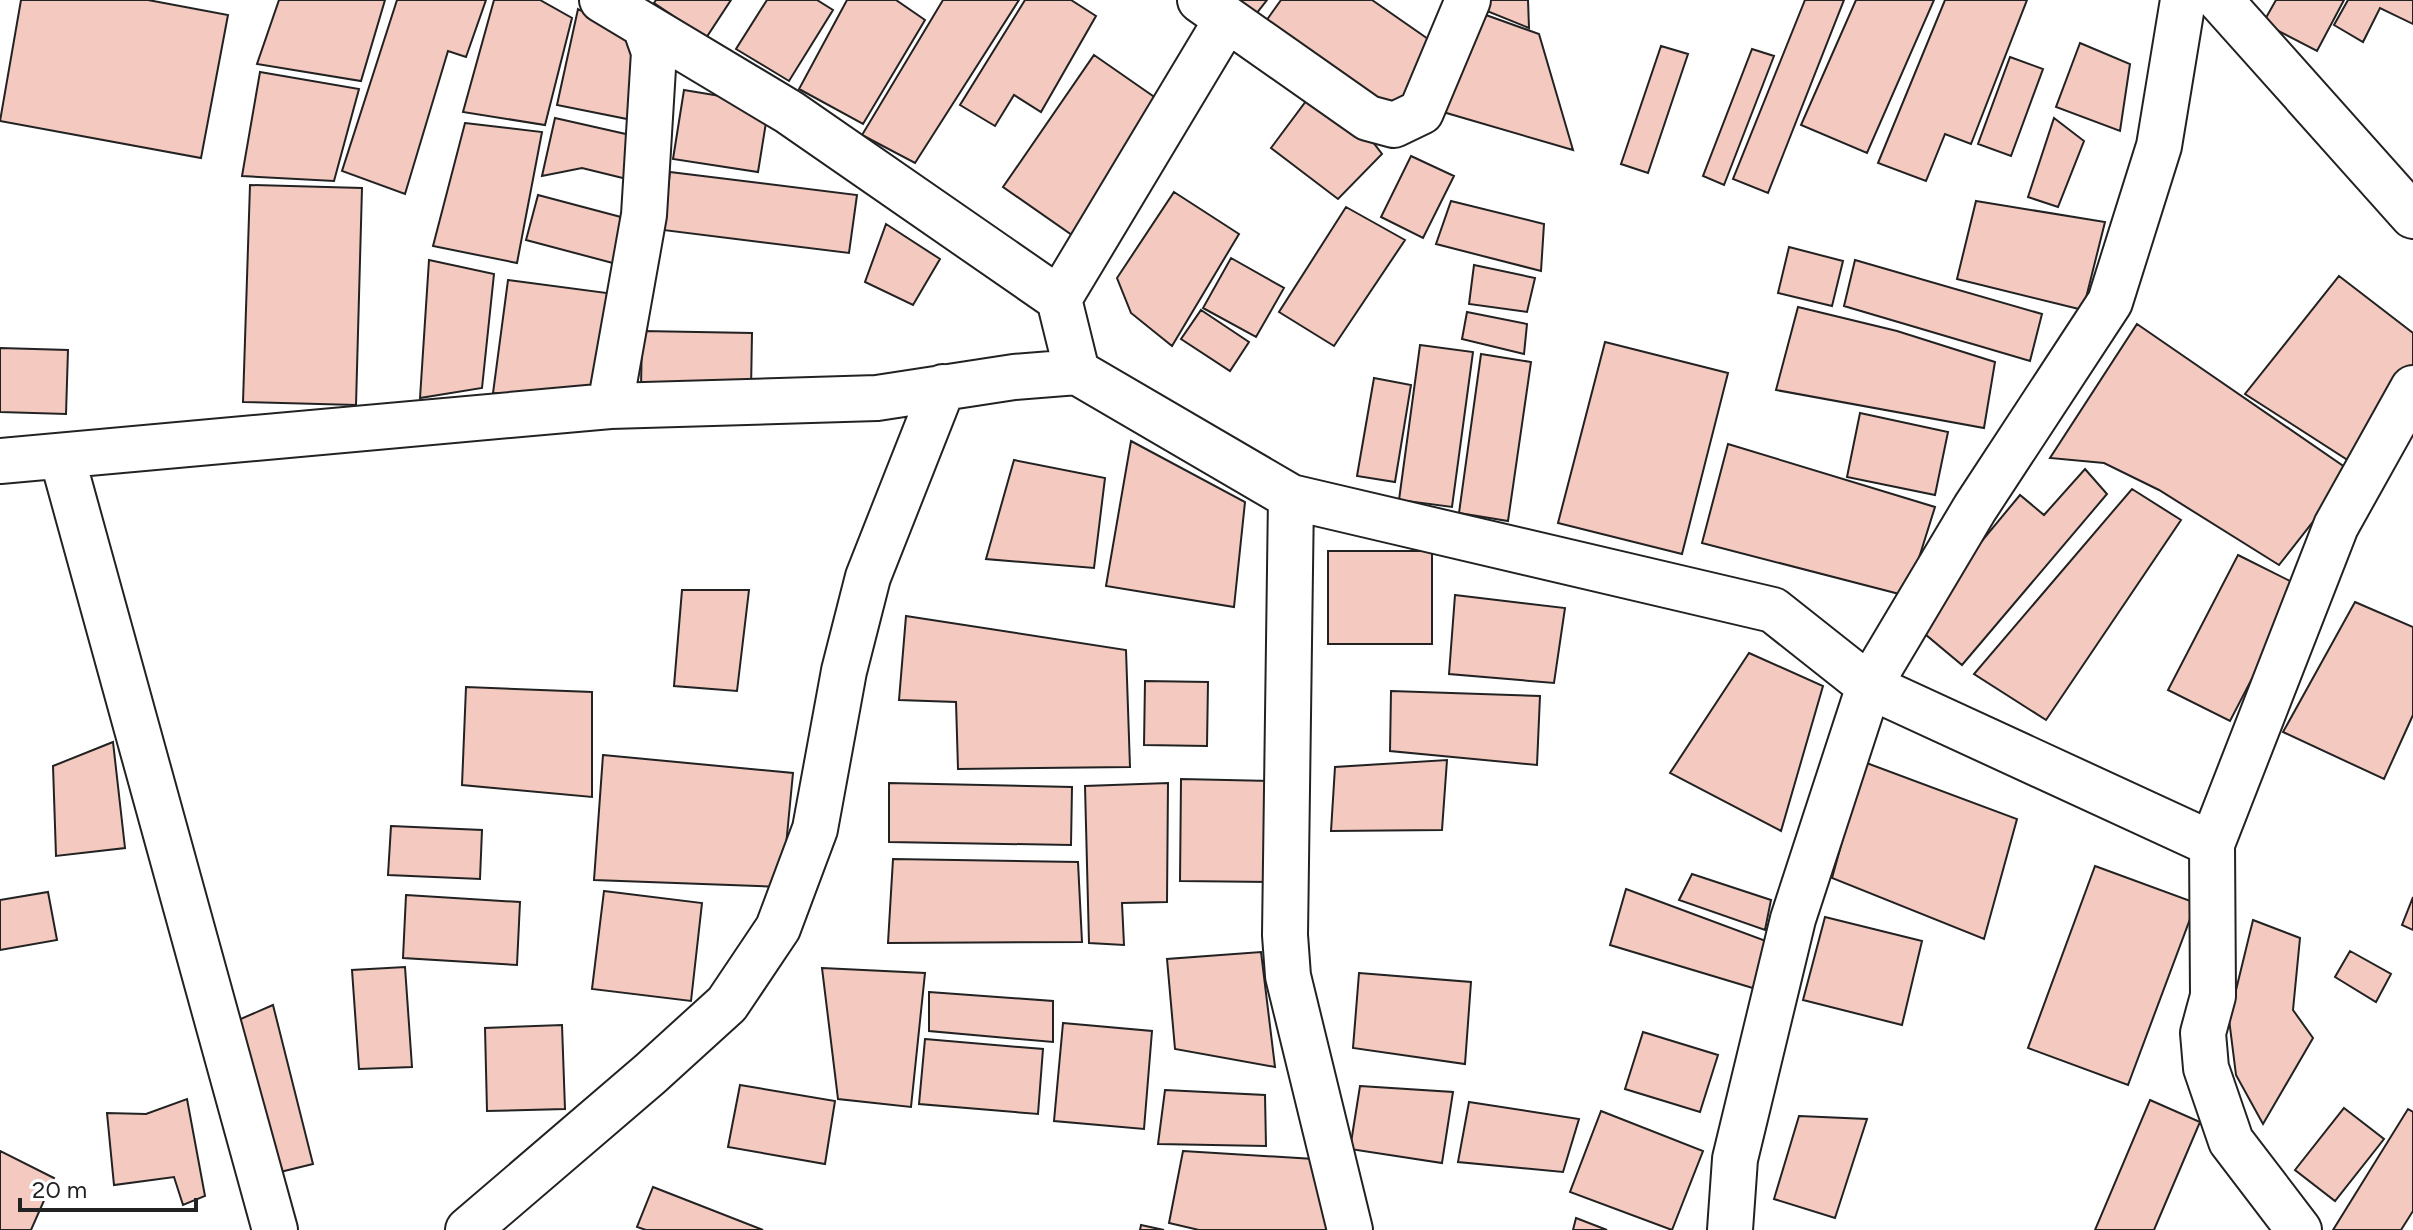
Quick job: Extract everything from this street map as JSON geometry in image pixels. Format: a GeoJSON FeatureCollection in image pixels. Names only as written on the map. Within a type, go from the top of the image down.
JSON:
{"type":"FeatureCollection","features":[{"type":"Feature","properties":{"kind":"street"},"geometry":{"type":"LineString","coordinates":[[602,0],[789,112],[1059,299],[1077,372]]}},
{"type":"Feature","properties":{"kind":"street"},"geometry":{"type":"LineString","coordinates":[[1059,299],[1214,10],[1368,118],[1394,125],[1421,112],[1468,0]]}},
{"type":"Feature","properties":{"kind":"street"},"geometry":{"type":"LineString","coordinates":[[1730,1230],[1735,1159],[1793,919],[1869,686],[1975,508],[2110,302],[2159,146],[2183,0]]}},
{"type":"Feature","properties":{"kind":"street"},"geometry":{"type":"LineString","coordinates":[[2220,0],[2413,216]]}},
{"type":"Feature","properties":{"kind":"street"},"geometry":{"type":"LineString","coordinates":[[610,406],[644,215],[654,52],[646,29]]}},
{"type":"Feature","properties":{"kind":"street"},"geometry":{"type":"LineString","coordinates":[[0,461],[610,406],[877,398],[1077,372],[1291,497],[1773,610],[1869,686],[2212,844]]}},
{"type":"Feature","properties":{"kind":"street"},"geometry":{"type":"LineString","coordinates":[[468,1230],[727,1004],[778,928],[815,829],[844,671],[868,577],[943,387]]}},
{"type":"Feature","properties":{"kind":"street"},"geometry":{"type":"LineString","coordinates":[[2299,1230],[2231,1141],[2206,1068],[2203,1033],[2213,996],[2212,844],[2336,526],[2413,388]]}},
{"type":"Feature","properties":{"kind":"street"},"geometry":{"type":"LineString","coordinates":[[62,457],[275,1230]]}},
{"type":"Feature","properties":{"kind":"street"},"geometry":{"type":"LineString","coordinates":[[1291,497],[1285,935],[1288,976],[1350,1230]]}},
{"type":"Feature","properties":{"kind":"building"},"geometry":{"type":"Polygon","coordinates":[[[21,0],[148,0],[228,15],[201,158],[0,121],[21,0]]]}},
{"type":"Feature","properties":{"kind":"building"},"geometry":{"type":"Polygon","coordinates":[[[279,0],[385,0],[361,81],[257,64],[279,0]]]}},
{"type":"Feature","properties":{"kind":"building"},"geometry":{"type":"Polygon","coordinates":[[[397,0],[486,0],[466,57],[448,51],[405,194],[342,171],[397,0]]]}},
{"type":"Feature","properties":{"kind":"building"},"geometry":{"type":"Polygon","coordinates":[[[494,0],[540,0],[572,18],[545,125],[463,112],[494,0]]]}},
{"type":"Feature","properties":{"kind":"building"},"geometry":{"type":"Polygon","coordinates":[[[656,0],[731,0],[706,38],[654,3],[656,0]]]}},
{"type":"Feature","properties":{"kind":"building"},"geometry":{"type":"Polygon","coordinates":[[[767,0],[817,0],[833,10],[789,81],[736,49],[767,0]]]}},
{"type":"Feature","properties":{"kind":"building"},"geometry":{"type":"Polygon","coordinates":[[[847,0],[896,0],[925,20],[863,124],[799,89],[847,0]]]}},
{"type":"Feature","properties":{"kind":"building"},"geometry":{"type":"Polygon","coordinates":[[[943,0],[1019,0],[915,163],[862,135],[943,0]]]}},
{"type":"Feature","properties":{"kind":"building"},"geometry":{"type":"Polygon","coordinates":[[[1025,0],[1071,0],[1096,16],[1041,112],[1014,95],[995,126],[960,105],[1025,0]]]}},
{"type":"Feature","properties":{"kind":"building"},"geometry":{"type":"Polygon","coordinates":[[[1237,0],[1267,0],[1256,14],[1237,0]]]}},
{"type":"Feature","properties":{"kind":"building"},"geometry":{"type":"Polygon","coordinates":[[[1281,0],[1372,0],[1441,48],[1392,118],[1261,28],[1281,0]]]}},
{"type":"Feature","properties":{"kind":"building"},"geometry":{"type":"Polygon","coordinates":[[[1487,0],[1528,0],[1529,28],[1482,9],[1487,0]]]}},
{"type":"Feature","properties":{"kind":"building"},"geometry":{"type":"Polygon","coordinates":[[[1805,0],[1844,0],[1768,193],[1733,179],[1805,0]]]}},
{"type":"Feature","properties":{"kind":"building"},"geometry":{"type":"Polygon","coordinates":[[[1856,0],[1934,0],[1867,153],[1801,125],[1856,0]]]}},
{"type":"Feature","properties":{"kind":"building"},"geometry":{"type":"Polygon","coordinates":[[[1945,0],[2027,0],[1971,144],[1945,134],[1926,181],[1878,163],[1945,0]]]}},
{"type":"Feature","properties":{"kind":"building"},"geometry":{"type":"Polygon","coordinates":[[[2276,0],[2344,0],[2317,51],[2263,23],[2276,0]]]}},
{"type":"Feature","properties":{"kind":"building"},"geometry":{"type":"Polygon","coordinates":[[[2348,0],[2413,0],[2413,24],[2380,8],[2363,42],[2334,25],[2348,0]]]}},
{"type":"Feature","properties":{"kind":"building"},"geometry":{"type":"Polygon","coordinates":[[[578,9],[646,48],[637,121],[557,105],[578,9]]]}},
{"type":"Feature","properties":{"kind":"building"},"geometry":{"type":"Polygon","coordinates":[[[1472,10],[1539,34],[1573,150],[1443,112],[1472,10]]]}},
{"type":"Feature","properties":{"kind":"building"},"geometry":{"type":"Polygon","coordinates":[[[2080,43],[2130,64],[2120,131],[2056,107],[2080,43]]]}},
{"type":"Feature","properties":{"kind":"building"},"geometry":{"type":"Polygon","coordinates":[[[1661,46],[1688,54],[1648,173],[1621,164],[1661,46]]]}},
{"type":"Feature","properties":{"kind":"building"},"geometry":{"type":"Polygon","coordinates":[[[1752,49],[1774,56],[1724,185],[1703,176],[1752,49]]]}},
{"type":"Feature","properties":{"kind":"building"},"geometry":{"type":"Polygon","coordinates":[[[1094,55],[1163,103],[1072,235],[1003,187],[1094,55]]]}},
{"type":"Feature","properties":{"kind":"building"},"geometry":{"type":"Polygon","coordinates":[[[2010,57],[2043,69],[2011,156],[1978,144],[2010,57]]]}},
{"type":"Feature","properties":{"kind":"building"},"geometry":{"type":"Polygon","coordinates":[[[260,72],[359,89],[334,181],[242,176],[260,72]]]}},
{"type":"Feature","properties":{"kind":"building"},"geometry":{"type":"Polygon","coordinates":[[[1318,85],[1349,111],[1382,154],[1338,199],[1271,148],[1318,85]]]}},
{"type":"Feature","properties":{"kind":"building"},"geometry":{"type":"Polygon","coordinates":[[[684,90],[769,104],[758,172],[673,159],[684,90]]]}},
{"type":"Feature","properties":{"kind":"building"},"geometry":{"type":"Polygon","coordinates":[[[555,118],[648,139],[635,181],[582,168],[542,176],[555,118]]]}},
{"type":"Feature","properties":{"kind":"building"},"geometry":{"type":"Polygon","coordinates":[[[2054,118],[2084,141],[2058,207],[2028,197],[2054,118]]]}},
{"type":"Feature","properties":{"kind":"building"},"geometry":{"type":"Polygon","coordinates":[[[465,123],[542,132],[517,263],[433,246],[465,123]]]}},
{"type":"Feature","properties":{"kind":"building"},"geometry":{"type":"Polygon","coordinates":[[[1411,156],[1454,176],[1423,238],[1381,217],[1411,156]]]}},
{"type":"Feature","properties":{"kind":"building"},"geometry":{"type":"Polygon","coordinates":[[[670,172],[857,195],[849,253],[663,230],[670,172]]]}},
{"type":"Feature","properties":{"kind":"building"},"geometry":{"type":"Polygon","coordinates":[[[250,185],[362,188],[356,405],[243,402],[250,185]]]}},
{"type":"Feature","properties":{"kind":"building"},"geometry":{"type":"Polygon","coordinates":[[[1174,192],[1239,234],[1172,346],[1131,313],[1117,278],[1174,192]]]}},
{"type":"Feature","properties":{"kind":"building"},"geometry":{"type":"Polygon","coordinates":[[[538,195],[636,221],[624,266],[526,240],[538,195]]]}},
{"type":"Feature","properties":{"kind":"building"},"geometry":{"type":"Polygon","coordinates":[[[1451,201],[1544,224],[1541,271],[1436,244],[1451,201]]]}},
{"type":"Feature","properties":{"kind":"building"},"geometry":{"type":"Polygon","coordinates":[[[1976,201],[2105,222],[2083,310],[1957,279],[1976,201]]]}},
{"type":"Feature","properties":{"kind":"building"},"geometry":{"type":"Polygon","coordinates":[[[1346,207],[1405,240],[1334,346],[1279,312],[1346,207]]]}},
{"type":"Feature","properties":{"kind":"building"},"geometry":{"type":"Polygon","coordinates":[[[886,224],[940,259],[913,305],[865,282],[886,224]]]}},
{"type":"Feature","properties":{"kind":"building"},"geometry":{"type":"Polygon","coordinates":[[[1789,247],[1843,261],[1832,306],[1778,293],[1789,247]]]}},
{"type":"Feature","properties":{"kind":"building"},"geometry":{"type":"Polygon","coordinates":[[[1231,258],[1284,288],[1256,337],[1203,308],[1231,258]]]}},
{"type":"Feature","properties":{"kind":"building"},"geometry":{"type":"Polygon","coordinates":[[[429,260],[494,274],[482,388],[420,398],[429,260]]]}},
{"type":"Feature","properties":{"kind":"building"},"geometry":{"type":"Polygon","coordinates":[[[1855,260],[2042,314],[2030,361],[1844,306],[1855,260]]]}},
{"type":"Feature","properties":{"kind":"building"},"geometry":{"type":"Polygon","coordinates":[[[1474,265],[1535,278],[1527,312],[1469,304],[1474,265]]]}},
{"type":"Feature","properties":{"kind":"building"},"geometry":{"type":"Polygon","coordinates":[[[2339,276],[2413,333],[2413,370],[2357,466],[2245,394],[2339,276]]]}},
{"type":"Feature","properties":{"kind":"building"},"geometry":{"type":"Polygon","coordinates":[[[508,280],[607,293],[596,395],[493,393],[508,280]]]}},
{"type":"Feature","properties":{"kind":"building"},"geometry":{"type":"Polygon","coordinates":[[[1798,307],[1897,331],[1995,362],[1984,428],[1776,390],[1798,307]]]}},
{"type":"Feature","properties":{"kind":"building"},"geometry":{"type":"Polygon","coordinates":[[[1201,310],[1249,342],[1230,371],[1181,339],[1201,310]]]}},
{"type":"Feature","properties":{"kind":"building"},"geometry":{"type":"Polygon","coordinates":[[[1467,312],[1527,324],[1524,354],[1462,339],[1467,312]]]}},
{"type":"Feature","properties":{"kind":"building"},"geometry":{"type":"Polygon","coordinates":[[[2137,324],[2352,472],[2279,565],[2159,490],[2104,463],[2050,458],[2137,324]]]}},
{"type":"Feature","properties":{"kind":"building"},"geometry":{"type":"Polygon","coordinates":[[[642,331],[752,333],[751,391],[641,388],[642,331]]]}},
{"type":"Feature","properties":{"kind":"building"},"geometry":{"type":"Polygon","coordinates":[[[1605,342],[1728,373],[1682,554],[1558,523],[1605,342]]]}},
{"type":"Feature","properties":{"kind":"building"},"geometry":{"type":"Polygon","coordinates":[[[1420,345],[1473,352],[1452,507],[1399,500],[1420,345]]]}},
{"type":"Feature","properties":{"kind":"building"},"geometry":{"type":"Polygon","coordinates":[[[0,348],[68,350],[66,414],[0,412],[0,348]]]}},
{"type":"Feature","properties":{"kind":"building"},"geometry":{"type":"Polygon","coordinates":[[[1481,354],[1531,362],[1508,521],[1459,513],[1481,354]]]}},
{"type":"Feature","properties":{"kind":"building"},"geometry":{"type":"Polygon","coordinates":[[[1374,378],[1411,385],[1395,482],[1357,476],[1374,378]]]}},
{"type":"Feature","properties":{"kind":"building"},"geometry":{"type":"Polygon","coordinates":[[[1860,413],[1948,432],[1935,495],[1847,477],[1860,413]]]}},
{"type":"Feature","properties":{"kind":"building"},"geometry":{"type":"Polygon","coordinates":[[[1131,441],[1245,502],[1234,607],[1106,586],[1131,441]]]}},
{"type":"Feature","properties":{"kind":"building"},"geometry":{"type":"Polygon","coordinates":[[[1728,444],[1935,507],[1907,596],[1702,543],[1728,444]]]}},
{"type":"Feature","properties":{"kind":"building"},"geometry":{"type":"Polygon","coordinates":[[[1014,460],[1105,478],[1094,568],[986,559],[1014,460]]]}},
{"type":"Feature","properties":{"kind":"building"},"geometry":{"type":"Polygon","coordinates":[[[2085,469],[2107,494],[1962,665],[1913,624],[2020,495],[2044,515],[2085,469]]]}},
{"type":"Feature","properties":{"kind":"building"},"geometry":{"type":"Polygon","coordinates":[[[2132,489],[2181,520],[2046,720],[1974,674],[2132,489]]]}},
{"type":"Feature","properties":{"kind":"building"},"geometry":{"type":"Polygon","coordinates":[[[1328,551],[1432,551],[1432,644],[1328,644],[1328,551]]]}},
{"type":"Feature","properties":{"kind":"building"},"geometry":{"type":"Polygon","coordinates":[[[2238,555],[2300,586],[2230,721],[2168,690],[2238,555]]]}},
{"type":"Feature","properties":{"kind":"building"},"geometry":{"type":"Polygon","coordinates":[[[682,590],[749,590],[737,691],[674,686],[682,590]]]}},
{"type":"Feature","properties":{"kind":"building"},"geometry":{"type":"Polygon","coordinates":[[[1455,595],[1565,608],[1554,683],[1449,674],[1455,595]]]}},
{"type":"Feature","properties":{"kind":"building"},"geometry":{"type":"Polygon","coordinates":[[[2355,602],[2413,627],[2413,715],[2384,779],[2283,732],[2355,602]]]}},
{"type":"Feature","properties":{"kind":"building"},"geometry":{"type":"Polygon","coordinates":[[[906,616],[1126,650],[1130,767],[958,769],[956,702],[899,700],[906,616]]]}},
{"type":"Feature","properties":{"kind":"building"},"geometry":{"type":"Polygon","coordinates":[[[1749,653],[1823,686],[1781,831],[1670,773],[1749,653]]]}},
{"type":"Feature","properties":{"kind":"building"},"geometry":{"type":"Polygon","coordinates":[[[1145,681],[1208,682],[1207,746],[1144,745],[1145,681]]]}},
{"type":"Feature","properties":{"kind":"building"},"geometry":{"type":"Polygon","coordinates":[[[466,687],[592,692],[592,797],[462,785],[466,687]]]}},
{"type":"Feature","properties":{"kind":"building"},"geometry":{"type":"Polygon","coordinates":[[[1391,691],[1540,696],[1537,765],[1390,751],[1391,691]]]}},
{"type":"Feature","properties":{"kind":"building"},"geometry":{"type":"Polygon","coordinates":[[[113,742],[125,848],[56,856],[53,766],[113,742]]]}},
{"type":"Feature","properties":{"kind":"building"},"geometry":{"type":"Polygon","coordinates":[[[603,755],[793,773],[782,887],[594,880],[603,755]]]}},
{"type":"Feature","properties":{"kind":"building"},"geometry":{"type":"Polygon","coordinates":[[[1447,760],[1442,830],[1331,831],[1335,767],[1447,760]]]}},
{"type":"Feature","properties":{"kind":"building"},"geometry":{"type":"Polygon","coordinates":[[[1864,762],[2017,819],[1984,939],[1832,878],[1864,762]]]}},
{"type":"Feature","properties":{"kind":"building"},"geometry":{"type":"Polygon","coordinates":[[[1181,779],[1272,781],[1270,882],[1180,881],[1181,779]]]}},
{"type":"Feature","properties":{"kind":"building"},"geometry":{"type":"Polygon","coordinates":[[[889,783],[1072,787],[1071,845],[889,842],[889,783]]]}},
{"type":"Feature","properties":{"kind":"building"},"geometry":{"type":"Polygon","coordinates":[[[1168,783],[1167,902],[1122,903],[1124,945],[1089,943],[1085,786],[1168,783]]]}},
{"type":"Feature","properties":{"kind":"building"},"geometry":{"type":"Polygon","coordinates":[[[391,826],[482,830],[480,879],[388,875],[391,826]]]}},
{"type":"Feature","properties":{"kind":"building"},"geometry":{"type":"Polygon","coordinates":[[[893,859],[1078,862],[1082,942],[888,943],[893,859]]]}},
{"type":"Feature","properties":{"kind":"building"},"geometry":{"type":"Polygon","coordinates":[[[2095,866],[2196,903],[2128,1085],[2028,1048],[2095,866]]]}},
{"type":"Feature","properties":{"kind":"building"},"geometry":{"type":"Polygon","coordinates":[[[1692,874],[1771,900],[1765,930],[1679,900],[1692,874]]]}},
{"type":"Feature","properties":{"kind":"building"},"geometry":{"type":"Polygon","coordinates":[[[1626,889],[1774,944],[1756,989],[1610,945],[1626,889]]]}},
{"type":"Feature","properties":{"kind":"building"},"geometry":{"type":"Polygon","coordinates":[[[604,891],[702,903],[691,1001],[592,989],[604,891]]]}},
{"type":"Feature","properties":{"kind":"building"},"geometry":{"type":"Polygon","coordinates":[[[48,892],[57,940],[0,950],[0,900],[48,892]]]}},
{"type":"Feature","properties":{"kind":"building"},"geometry":{"type":"Polygon","coordinates":[[[406,895],[520,902],[517,965],[403,958],[406,895]]]}},
{"type":"Feature","properties":{"kind":"building"},"geometry":{"type":"Polygon","coordinates":[[[2413,897],[2413,930],[2402,925],[2413,897]]]}},
{"type":"Feature","properties":{"kind":"building"},"geometry":{"type":"Polygon","coordinates":[[[1825,917],[1922,941],[1902,1025],[1803,1000],[1825,917]]]}},
{"type":"Feature","properties":{"kind":"building"},"geometry":{"type":"Polygon","coordinates":[[[2253,920],[2300,938],[2293,1010],[2313,1038],[2263,1124],[2236,1075],[2229,1019],[2253,920]]]}},
{"type":"Feature","properties":{"kind":"building"},"geometry":{"type":"Polygon","coordinates":[[[2350,951],[2391,974],[2376,1002],[2335,977],[2350,951]]]}},
{"type":"Feature","properties":{"kind":"building"},"geometry":{"type":"Polygon","coordinates":[[[1261,952],[1275,1067],[1175,1049],[1167,959],[1261,952]]]}},
{"type":"Feature","properties":{"kind":"building"},"geometry":{"type":"Polygon","coordinates":[[[405,967],[412,1067],[359,1069],[352,970],[405,967]]]}},
{"type":"Feature","properties":{"kind":"building"},"geometry":{"type":"Polygon","coordinates":[[[822,968],[925,973],[911,1107],[838,1099],[822,968]]]}},
{"type":"Feature","properties":{"kind":"building"},"geometry":{"type":"Polygon","coordinates":[[[1359,973],[1471,982],[1465,1064],[1353,1048],[1359,973]]]}},
{"type":"Feature","properties":{"kind":"building"},"geometry":{"type":"Polygon","coordinates":[[[929,992],[1053,1001],[1053,1042],[929,1031],[929,992]]]}},
{"type":"Feature","properties":{"kind":"building"},"geometry":{"type":"Polygon","coordinates":[[[273,1005],[313,1164],[276,1173],[236,1021],[273,1005]]]}},
{"type":"Feature","properties":{"kind":"building"},"geometry":{"type":"Polygon","coordinates":[[[1063,1023],[1152,1031],[1144,1129],[1054,1121],[1063,1023]]]}},
{"type":"Feature","properties":{"kind":"building"},"geometry":{"type":"Polygon","coordinates":[[[562,1025],[565,1109],[487,1111],[485,1028],[562,1025]]]}},
{"type":"Feature","properties":{"kind":"building"},"geometry":{"type":"Polygon","coordinates":[[[1643,1032],[1718,1055],[1700,1112],[1625,1089],[1643,1032]]]}},
{"type":"Feature","properties":{"kind":"building"},"geometry":{"type":"Polygon","coordinates":[[[925,1039],[1043,1049],[1038,1114],[919,1104],[925,1039]]]}},
{"type":"Feature","properties":{"kind":"building"},"geometry":{"type":"Polygon","coordinates":[[[740,1085],[835,1101],[825,1164],[728,1147],[740,1085]]]}},
{"type":"Feature","properties":{"kind":"building"},"geometry":{"type":"Polygon","coordinates":[[[1360,1086],[1453,1092],[1442,1163],[1350,1149],[1360,1086]]]}},
{"type":"Feature","properties":{"kind":"building"},"geometry":{"type":"Polygon","coordinates":[[[1165,1090],[1265,1095],[1266,1146],[1158,1144],[1165,1090]]]}},
{"type":"Feature","properties":{"kind":"building"},"geometry":{"type":"Polygon","coordinates":[[[187,1099],[205,1196],[183,1205],[174,1177],[114,1185],[107,1113],[146,1114],[187,1099]]]}},
{"type":"Feature","properties":{"kind":"building"},"geometry":{"type":"Polygon","coordinates":[[[2150,1100],[2200,1122],[2154,1230],[2095,1230],[2150,1100]]]}},
{"type":"Feature","properties":{"kind":"building"},"geometry":{"type":"Polygon","coordinates":[[[1469,1102],[1579,1119],[1563,1172],[1458,1162],[1469,1102]]]}},
{"type":"Feature","properties":{"kind":"building"},"geometry":{"type":"Polygon","coordinates":[[[2344,1108],[2384,1139],[2335,1201],[2295,1170],[2344,1108]]]}},
{"type":"Feature","properties":{"kind":"building"},"geometry":{"type":"Polygon","coordinates":[[[2408,1109],[2413,1112],[2413,1211],[2401,1230],[2333,1230],[2408,1109]]]}},
{"type":"Feature","properties":{"kind":"building"},"geometry":{"type":"Polygon","coordinates":[[[1601,1111],[1703,1151],[1672,1230],[1570,1192],[1601,1111]]]}},
{"type":"Feature","properties":{"kind":"building"},"geometry":{"type":"Polygon","coordinates":[[[1799,1116],[1867,1119],[1835,1218],[1774,1199],[1799,1116]]]}},
{"type":"Feature","properties":{"kind":"building"},"geometry":{"type":"Polygon","coordinates":[[[0,1151],[54,1178],[31,1230],[0,1230],[0,1151]]]}},
{"type":"Feature","properties":{"kind":"building"},"geometry":{"type":"Polygon","coordinates":[[[1183,1151],[1314,1159],[1331,1230],[1199,1230],[1169,1223],[1183,1151]]]}},
{"type":"Feature","properties":{"kind":"building"},"geometry":{"type":"Polygon","coordinates":[[[653,1187],[763,1230],[646,1230],[637,1227],[653,1187]]]}},
{"type":"Feature","properties":{"kind":"building"},"geometry":{"type":"Polygon","coordinates":[[[1576,1218],[1607,1230],[1573,1230],[1576,1218]]]}},
{"type":"Feature","properties":{"kind":"building"},"geometry":{"type":"Polygon","coordinates":[[[1141,1225],[1164,1230],[1140,1230],[1141,1225]]]}}]}
